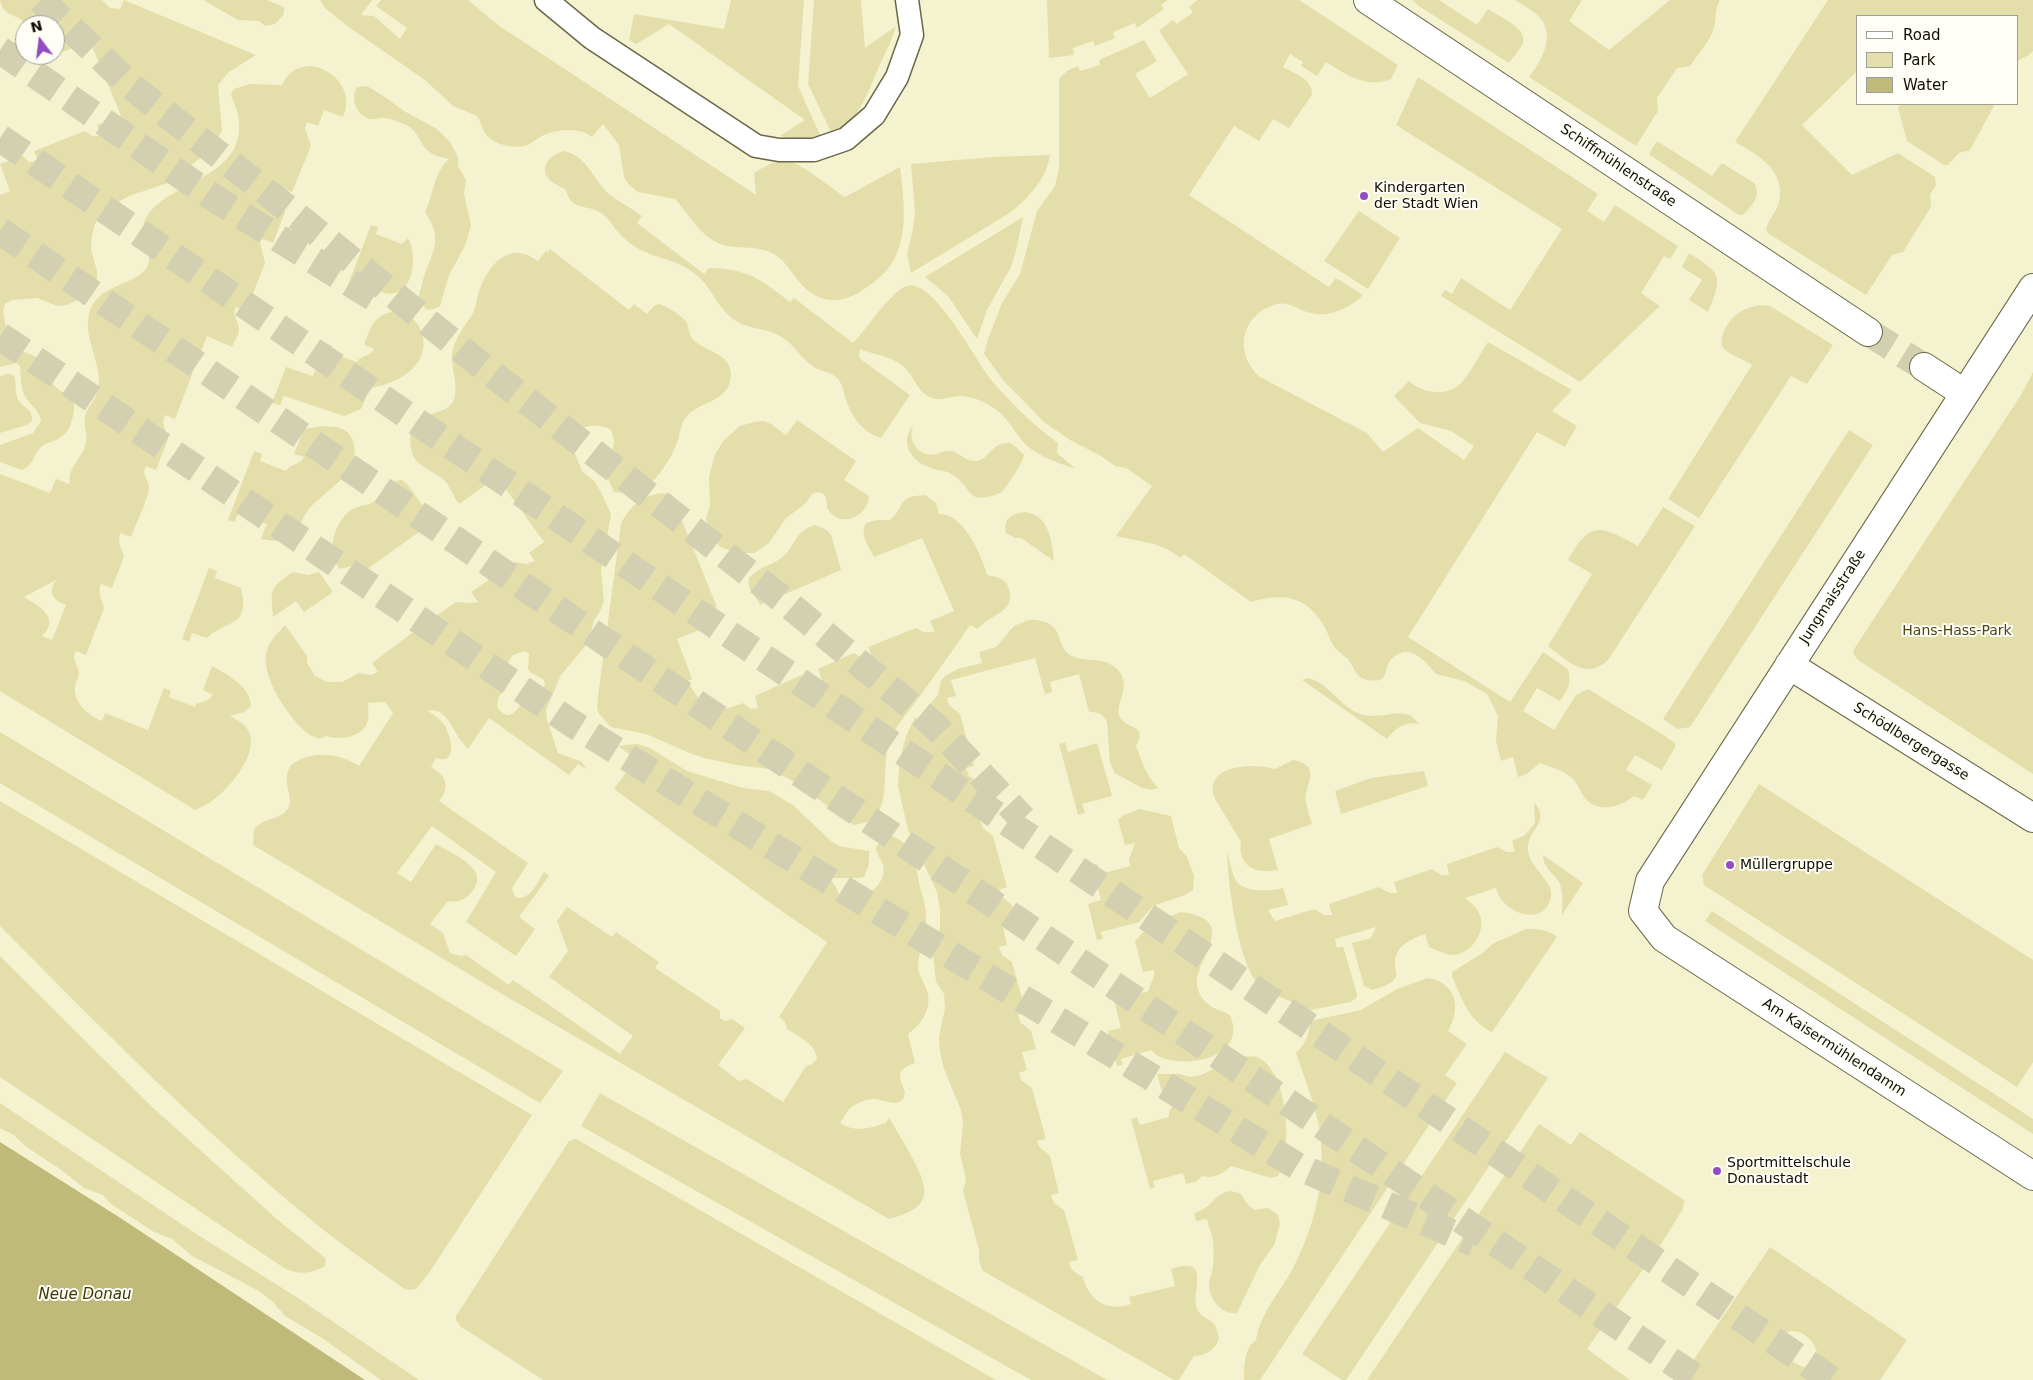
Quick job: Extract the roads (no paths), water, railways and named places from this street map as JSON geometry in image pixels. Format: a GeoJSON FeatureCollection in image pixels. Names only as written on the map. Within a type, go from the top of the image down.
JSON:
{"type":"FeatureCollection","features":[{"type":"Feature","properties":{"kind":"street","name":"Schiffmühlenstraße"},"geometry":{"type":"LineString","coordinates":[[1368,0],[1868,332]]}},
{"type":"Feature","properties":{"kind":"street","name":"Jungmaisstraße"},"geometry":{"type":"LineString","coordinates":[[1645,904],[1650,881],[2033,288]]}},
{"type":"Feature","properties":{"kind":"street"},"geometry":{"type":"LineString","coordinates":[[1924,368],[1964,393]]}},
{"type":"Feature","properties":{"kind":"street","name":"Schödlbergergasse"},"geometry":{"type":"LineString","coordinates":[[1789,666],[2033,818]]}},
{"type":"Feature","properties":{"kind":"street","name":"Am Kaisermühlendamm"},"geometry":{"type":"LineString","coordinates":[[1645,904],[1664,938],[2033,1176]]}},
{"type":"Feature","properties":{"kind":"lane"},"geometry":{"type":"LineString","coordinates":[[546,0],[592,38],[756,146],[779,150],[814,150],[846,140],[874,115],[897,77],[912,35],[907,0]]}},
{"type":"Feature","properties":{"kind":"water","name":"Neue Donau"},"geometry":{"type":"Polygon","coordinates":[[[0,1142],[122,1219],[365,1380],[0,1380],[0,1142]]]}},
{"type":"Feature","properties":{"kind":"tunnel"},"geometry":{"type":"LineString","coordinates":[[41,0],[132,87],[292,212],[477,362],[782,599],[934,725],[1023,819]]}},
{"type":"Feature","properties":{"kind":"tunnel"},"geometry":{"type":"LineString","coordinates":[[0,50],[214,198],[376,299]]}},
{"type":"Feature","properties":{"kind":"tunnel"},"geometry":{"type":"LineString","coordinates":[[0,138],[677,599],[1832,1380]]}},
{"type":"Feature","properties":{"kind":"tunnel"},"geometry":{"type":"LineString","coordinates":[[0,231],[1699,1380]]}},
{"type":"Feature","properties":{"kind":"tunnel"},"geometry":{"type":"LineString","coordinates":[[1868,332],[1924,367]]}},
{"type":"Feature","properties":{"kind":"tunnel"},"geometry":{"type":"LineString","coordinates":[[0,336],[570,722],[695,799],[1297,1166],[1474,1243]]}},
{"type":"Feature","properties":{"kind":"place","name":"Kindergarten der Stadt Wien"},"geometry":{"type":"Point","coordinates":[1364,196]}},
{"type":"Feature","properties":{"kind":"place","name":"Müllergruppe"},"geometry":{"type":"Point","coordinates":[1730,865]}},
{"type":"Feature","properties":{"kind":"place","name":"Sportmittelschule Donaustadt"},"geometry":{"type":"Point","coordinates":[1717,1171]}},
{"type":"Feature","properties":{"kind":"park label","name":"Hans-Hass-Park"},"geometry":{"type":"Point","coordinates":[1957,631]}}]}
